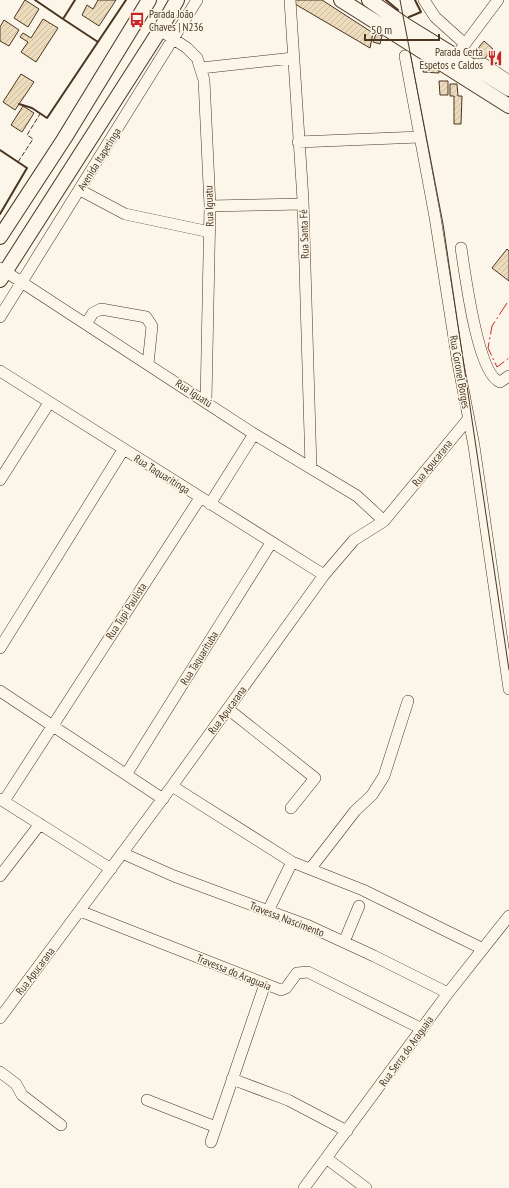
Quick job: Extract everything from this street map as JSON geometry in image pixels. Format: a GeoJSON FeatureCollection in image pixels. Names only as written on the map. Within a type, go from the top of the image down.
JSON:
{"type":"FeatureCollection","features":[{"type":"Feature","properties":{"kind":"main road"},"geometry":{"type":"LineString","coordinates":[[0,237],[64,139],[149,0]]}},
{"type":"Feature","properties":{"kind":"main road","name":"Avenida Itapetinga"},"geometry":{"type":"LineString","coordinates":[[2,273],[84,151],[160,30],[177,0]]}},
{"type":"Feature","properties":{"kind":"main road"},"geometry":{"type":"LineString","coordinates":[[341,0],[509,106]]}},
{"type":"Feature","properties":{"kind":"main road"},"geometry":{"type":"LineString","coordinates":[[369,0],[456,57],[509,89]]}},
{"type":"Feature","properties":{"kind":"main road"},"geometry":{"type":"LineString","coordinates":[[64,139],[84,151]]}},
{"type":"Feature","properties":{"kind":"main road"},"geometry":{"type":"LineString","coordinates":[[52,158],[71,170]]}},
{"type":"Feature","properties":{"kind":"street","name":"Avenida Itapetinga"},"geometry":{"type":"LineString","coordinates":[[0,317],[197,0]]}},
{"type":"Feature","properties":{"kind":"street","name":"Rua Santa Fé"},"geometry":{"type":"LineString","coordinates":[[290,0],[298,142],[304,204],[311,468]]}},
{"type":"Feature","properties":{"kind":"street"},"geometry":{"type":"LineString","coordinates":[[424,0],[435,18],[465,44]]}},
{"type":"Feature","properties":{"kind":"street"},"geometry":{"type":"LineString","coordinates":[[456,57],[498,0]]}},
{"type":"Feature","properties":{"kind":"street","name":"Rua Iguatu"},"geometry":{"type":"LineString","coordinates":[[160,30],[187,48],[197,58],[204,80],[210,206],[206,401]]}},
{"type":"Feature","properties":{"kind":"street","name":"Rua Coronel Borges"},"geometry":{"type":"LineString","coordinates":[[405,56],[469,418],[509,689]]}},
{"type":"Feature","properties":{"kind":"street"},"geometry":{"type":"LineString","coordinates":[[201,68],[293,58]]}},
{"type":"Feature","properties":{"kind":"street"},"geometry":{"type":"LineString","coordinates":[[470,65],[484,64],[509,81]]}},
{"type":"Feature","properties":{"kind":"street"},"geometry":{"type":"LineString","coordinates":[[298,142],[420,137]]}},
{"type":"Feature","properties":{"kind":"street"},"geometry":{"type":"LineString","coordinates":[[80,190],[125,214],[210,232]]}},
{"type":"Feature","properties":{"kind":"street"},"geometry":{"type":"LineString","coordinates":[[210,206],[304,204]]}},
{"type":"Feature","properties":{"kind":"street"},"geometry":{"type":"LineString","coordinates":[[461,248],[478,341],[483,357],[488,370],[495,380],[500,382],[509,376]]}},
{"type":"Feature","properties":{"kind":"street","name":"Rua Iguatú"},"geometry":{"type":"LineString","coordinates":[[2,273],[22,283],[206,401],[254,434],[357,496],[384,521]]}},
{"type":"Feature","properties":{"kind":"street"},"geometry":{"type":"LineString","coordinates":[[86,324],[93,313],[101,310],[146,317],[152,326],[148,364]]}},
{"type":"Feature","properties":{"kind":"street","name":"Rua Taquaritinga"},"geometry":{"type":"LineString","coordinates":[[0,371],[324,576]]}},
{"type":"Feature","properties":{"kind":"street"},"geometry":{"type":"LineString","coordinates":[[0,480],[49,403]]}},
{"type":"Feature","properties":{"kind":"street","name":"Rua Apucarana"},"geometry":{"type":"LineString","coordinates":[[0,1018],[172,786],[324,576],[354,540],[384,521],[469,418]]}},
{"type":"Feature","properties":{"kind":"street","name":"Rua Tupi Paulista"},"geometry":{"type":"LineString","coordinates":[[2,800],[52,724],[205,501],[254,434]]}},
{"type":"Feature","properties":{"kind":"street"},"geometry":{"type":"LineString","coordinates":[[0,648],[123,450]]}},
{"type":"Feature","properties":{"kind":"street","name":"Rua Taquarituba"},"geometry":{"type":"LineString","coordinates":[[127,773],[271,543]]}},
{"type":"Feature","properties":{"kind":"street"},"geometry":{"type":"LineString","coordinates":[[0,691],[163,798]]}},
{"type":"Feature","properties":{"kind":"street"},"geometry":{"type":"LineString","coordinates":[[312,868],[355,811],[372,796],[384,776],[408,701]]}},
{"type":"Feature","properties":{"kind":"street"},"geometry":{"type":"LineString","coordinates":[[228,709],[315,778],[291,808]]}},
{"type":"Feature","properties":{"kind":"street"},"geometry":{"type":"LineString","coordinates":[[172,786],[292,862],[312,868],[363,890],[483,948]]}},
{"type":"Feature","properties":{"kind":"street"},"geometry":{"type":"LineString","coordinates":[[2,800],[111,869]]}},
{"type":"Feature","properties":{"kind":"street"},"geometry":{"type":"LineString","coordinates":[[0,876],[40,824]]}},
{"type":"Feature","properties":{"kind":"street","name":"Travessa Nascimento"},"geometry":{"type":"LineString","coordinates":[[122,854],[174,876],[296,921],[344,942],[448,993]]}},
{"type":"Feature","properties":{"kind":"street"},"geometry":{"type":"LineString","coordinates":[[268,911],[292,862]]}},
{"type":"Feature","properties":{"kind":"street"},"geometry":{"type":"LineString","coordinates":[[344,942],[359,906]]}},
{"type":"Feature","properties":{"kind":"street","name":"Travessa do Araguaia"},"geometry":{"type":"LineString","coordinates":[[80,911],[281,990],[284,989],[297,973],[308,972],[422,1029]]}},
{"type":"Feature","properties":{"kind":"street","name":"Rua Serra do Araguaia"},"geometry":{"type":"LineString","coordinates":[[304,1188],[448,993],[509,916]]}},
{"type":"Feature","properties":{"kind":"street"},"geometry":{"type":"LineString","coordinates":[[211,1142],[265,984]]}},
{"type":"Feature","properties":{"kind":"street"},"geometry":{"type":"LineString","coordinates":[[0,1072],[16,1084],[22,1095],[61,1125]]}},
{"type":"Feature","properties":{"kind":"street"},"geometry":{"type":"LineString","coordinates":[[232,1079],[288,1100],[347,1131]]}},
{"type":"Feature","properties":{"kind":"street"},"geometry":{"type":"LineString","coordinates":[[147,1100],[216,1127]]}},
{"type":"Feature","properties":{"kind":"street"},"geometry":{"type":"LineString","coordinates":[[326,1158],[366,1188]]}},
{"type":"Feature","properties":{"kind":"building"},"geometry":{"type":"Polygon","coordinates":[[[25,0],[39,9],[28,27],[14,18],[25,0]]]}},
{"type":"Feature","properties":{"kind":"building"},"geometry":{"type":"Polygon","coordinates":[[[98,0],[116,0],[99,26],[82,15],[87,5],[93,9],[98,0]]]}},
{"type":"Feature","properties":{"kind":"building"},"geometry":{"type":"Polygon","coordinates":[[[295,0],[322,0],[373,33],[370,48],[295,4],[295,0]]]}},
{"type":"Feature","properties":{"kind":"building"},"geometry":{"type":"Polygon","coordinates":[[[43,19],[58,28],[36,62],[21,52],[28,42],[20,37],[23,33],[31,38],[43,19]]]}},
{"type":"Feature","properties":{"kind":"building"},"geometry":{"type":"Polygon","coordinates":[[[4,20],[19,30],[9,46],[0,41],[0,27],[4,20]]]}},
{"type":"Feature","properties":{"kind":"building"},"geometry":{"type":"Polygon","coordinates":[[[376,34],[382,36],[380,44],[373,42],[376,34]]]}},
{"type":"Feature","properties":{"kind":"building"},"geometry":{"type":"Polygon","coordinates":[[[484,41],[493,49],[484,59],[475,52],[484,41]]]}},
{"type":"Feature","properties":{"kind":"building","name":"Parada Certa Espetos e Caldos"},"geometry":{"type":"Polygon","coordinates":[[[494,52],[500,59],[496,64],[489,57],[494,52]]]}},
{"type":"Feature","properties":{"kind":"building"},"geometry":{"type":"Polygon","coordinates":[[[424,64],[439,65],[439,73],[423,72],[424,64]]]}},
{"type":"Feature","properties":{"kind":"building"},"geometry":{"type":"Polygon","coordinates":[[[21,74],[34,82],[15,110],[3,102],[21,74]]]}},
{"type":"Feature","properties":{"kind":"building"},"geometry":{"type":"Polygon","coordinates":[[[439,81],[448,81],[448,95],[440,95],[439,81]]]}},
{"type":"Feature","properties":{"kind":"building"},"geometry":{"type":"Polygon","coordinates":[[[450,84],[457,84],[458,96],[462,96],[461,124],[454,124],[454,96],[450,96],[450,84]]]}},
{"type":"Feature","properties":{"kind":"building"},"geometry":{"type":"Polygon","coordinates":[[[23,106],[34,113],[22,132],[11,125],[23,106]]]}},
{"type":"Feature","properties":{"kind":"building"},"geometry":{"type":"Polygon","coordinates":[[[507,249],[509,251],[509,281],[492,268],[507,249]]]}},
{"type":"Feature","properties":{"kind":"tram line"},"geometry":{"type":"LineString","coordinates":[[400,0],[443,224],[509,670]]}},
{"type":"Feature","properties":{"kind":"fence"},"geometry":{"type":"LineString","coordinates":[[18,162],[33,139],[27,135],[40,114]]}},
{"type":"Feature","properties":{"kind":"wall"},"geometry":{"type":"LineString","coordinates":[[35,0],[63,19],[75,0]]}},
{"type":"Feature","properties":{"kind":"wall"},"geometry":{"type":"LineString","coordinates":[[19,104],[32,108],[47,118],[126,0]]}},
{"type":"Feature","properties":{"kind":"wall"},"geometry":{"type":"LineString","coordinates":[[386,0],[398,10]]}},
{"type":"Feature","properties":{"kind":"wall"},"geometry":{"type":"LineString","coordinates":[[409,17],[421,12],[415,0]]}},
{"type":"Feature","properties":{"kind":"wall"},"geometry":{"type":"LineString","coordinates":[[63,19],[98,42]]}},
{"type":"Feature","properties":{"kind":"wall"},"geometry":{"type":"LineString","coordinates":[[0,150],[27,168],[0,214]]}},
{"type":"Feature","properties":{"kind":"power"},"geometry":{"type":"LineString","coordinates":[[507,303],[492,326],[488,348],[497,367],[509,358]]}},
{"type":"Feature","properties":{"kind":"place","name":"Parada João Chaves | N236"},"geometry":{"type":"Point","coordinates":[137,20]}},
{"type":"Feature","properties":{"kind":"place","name":"Parada Certa Espetos e Caldos"},"geometry":{"type":"Point","coordinates":[495,58]}}]}
